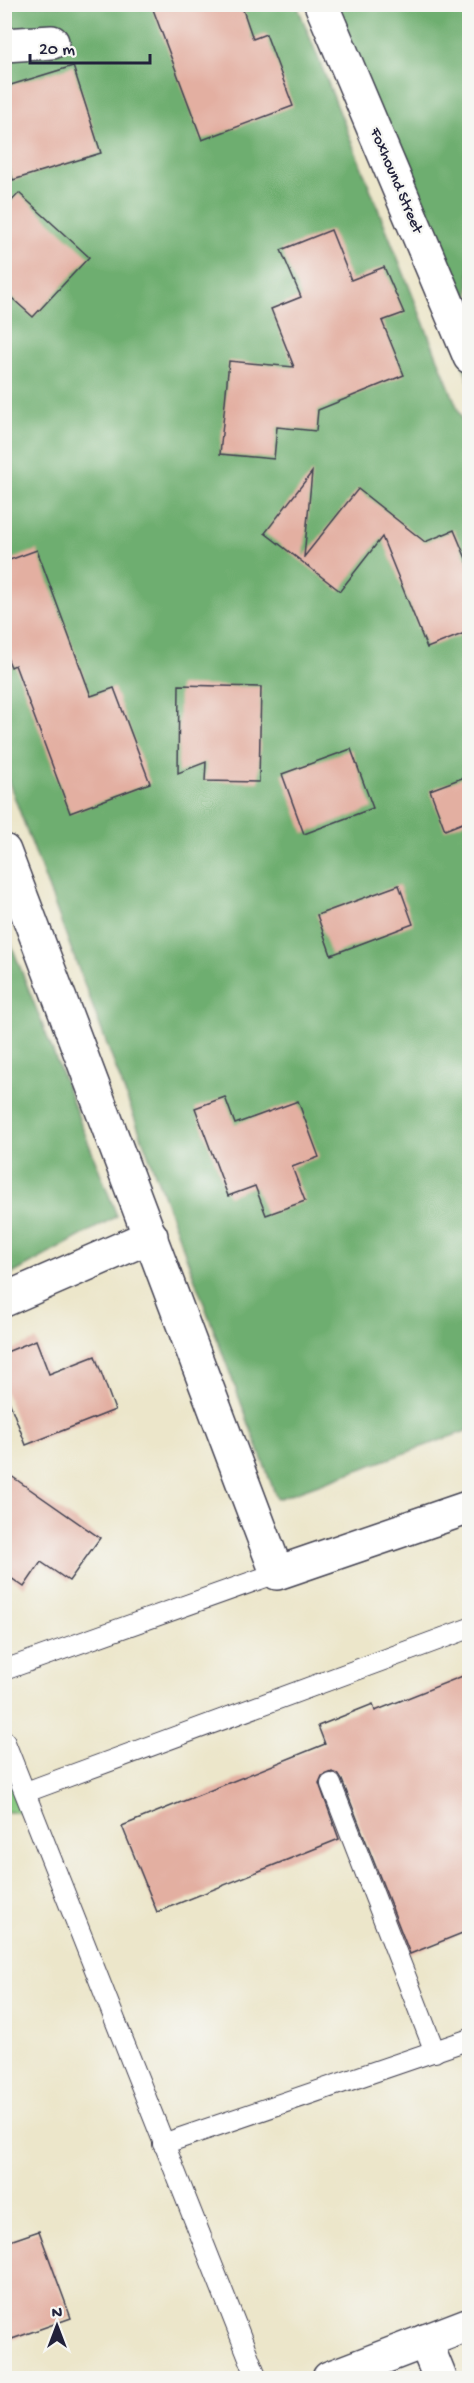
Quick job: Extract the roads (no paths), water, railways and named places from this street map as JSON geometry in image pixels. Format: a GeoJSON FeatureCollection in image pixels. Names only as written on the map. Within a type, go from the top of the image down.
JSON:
{"type":"FeatureCollection","features":[{"type":"Feature","properties":{"kind":"street","name":"Foxhound Street"},"geometry":{"type":"LineString","coordinates":[[321,4],[470,357]]}},
{"type":"Feature","properties":{"kind":"street"},"geometry":{"type":"LineString","coordinates":[[4,45],[52,42]]}},
{"type":"Feature","properties":{"kind":"street"},"geometry":{"type":"LineString","coordinates":[[4,851],[277,1573],[470,1507]]}},
{"type":"Feature","properties":{"kind":"street"},"geometry":{"type":"LineString","coordinates":[[4,1300],[151,1236]]}},
{"type":"Feature","properties":{"kind":"street"},"geometry":{"type":"LineString","coordinates":[[329,2379],[470,2324]]}},
{"type":"Feature","properties":{"kind":"street"},"geometry":{"type":"LineString","coordinates":[[425,2341],[441,2379]]}},
{"type":"Feature","properties":{"kind":"lane"},"geometry":{"type":"LineString","coordinates":[[4,1670],[277,1573]]}},
{"type":"Feature","properties":{"kind":"lane"},"geometry":{"type":"LineString","coordinates":[[26,1792],[470,1628]]}},
{"type":"Feature","properties":{"kind":"lane"},"geometry":{"type":"LineString","coordinates":[[4,1740],[257,2379]]}},
{"type":"Feature","properties":{"kind":"lane"},"geometry":{"type":"LineString","coordinates":[[331,1784],[435,2052]]}},
{"type":"Feature","properties":{"kind":"lane"},"geometry":{"type":"LineString","coordinates":[[163,2144],[470,2039]]}}]}
